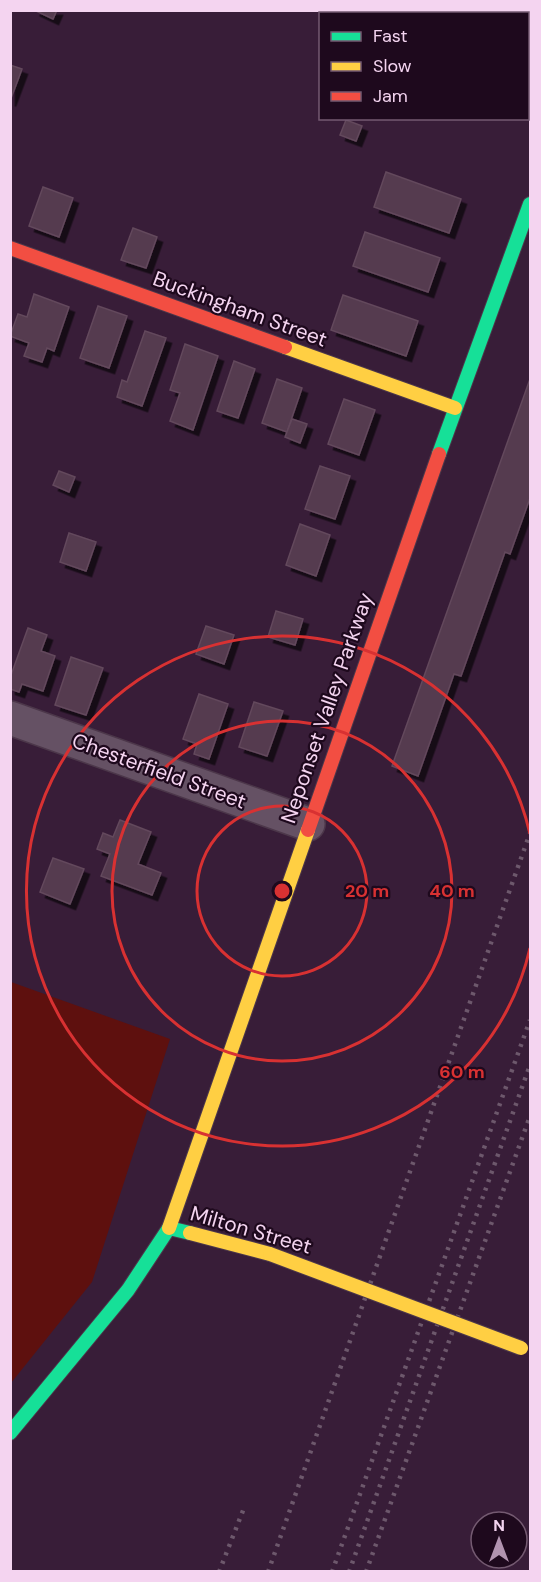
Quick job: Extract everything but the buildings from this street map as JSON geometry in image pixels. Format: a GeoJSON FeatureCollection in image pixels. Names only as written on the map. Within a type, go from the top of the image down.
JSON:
{"type":"FeatureCollection","features":[{"type":"Feature","properties":{"kind":"main road","name":"Neponset Valley Parkway"},"geometry":{"type":"LineString","coordinates":[[169,1228],[308,824],[455,408],[531,204]]}},
{"type":"Feature","properties":{"kind":"main road","name":"Buckingham Street"},"geometry":{"type":"LineString","coordinates":[[10,248],[455,408]]}},
{"type":"Feature","properties":{"kind":"main road","name":"Milton Street"},"geometry":{"type":"LineString","coordinates":[[10,1433],[128,1290],[169,1228],[270,1254],[526,1349]]}},
{"type":"Feature","properties":{"kind":"street","name":"Chesterfield Street"},"geometry":{"type":"LineString","coordinates":[[10,718],[308,824]]}},
{"type":"Feature","properties":{"kind":"shaded area"},"geometry":{"type":"Polygon","coordinates":[[[11,982],[170,1039],[92,1282],[11,1383],[11,982]]]}},
{"type":"Feature","properties":{"kind":"railway"},"geometry":{"type":"LineString","coordinates":[[268,1572],[530,833]]}},
{"type":"Feature","properties":{"kind":"railway"},"geometry":{"type":"LineString","coordinates":[[332,1572],[530,1020]]}},
{"type":"Feature","properties":{"kind":"railway"},"geometry":{"type":"LineString","coordinates":[[349,1572],[530,1065]]}},
{"type":"Feature","properties":{"kind":"railway"},"geometry":{"type":"LineString","coordinates":[[366,1572],[530,1116]]}},
{"type":"Feature","properties":{"kind":"railway"},"geometry":{"type":"LineString","coordinates":[[219,1572],[244,1508]]}},
{"type":"Feature","properties":{"kind":"traffic: fast"},"geometry":{"type":"LineString","coordinates":[[439,454],[530,204]]}},
{"type":"Feature","properties":{"kind":"traffic: fast"},"geometry":{"type":"LineString","coordinates":[[10,1433],[128,1290],[169,1228],[190,1233]]}},
{"type":"Feature","properties":{"kind":"traffic: slow"},"geometry":{"type":"LineString","coordinates":[[285,347],[455,408]]}},
{"type":"Feature","properties":{"kind":"traffic: slow"},"geometry":{"type":"LineString","coordinates":[[169,1228],[308,830]]}},
{"type":"Feature","properties":{"kind":"traffic: slow"},"geometry":{"type":"LineString","coordinates":[[190,1233],[270,1254]]}},
{"type":"Feature","properties":{"kind":"traffic: slow"},"geometry":{"type":"LineString","coordinates":[[270,1254],[521,1348]]}},
{"type":"Feature","properties":{"kind":"traffic: jam"},"geometry":{"type":"LineString","coordinates":[[10,248],[285,347]]}},
{"type":"Feature","properties":{"kind":"traffic: jam"},"geometry":{"type":"LineString","coordinates":[[308,830],[439,454]]}}]}
